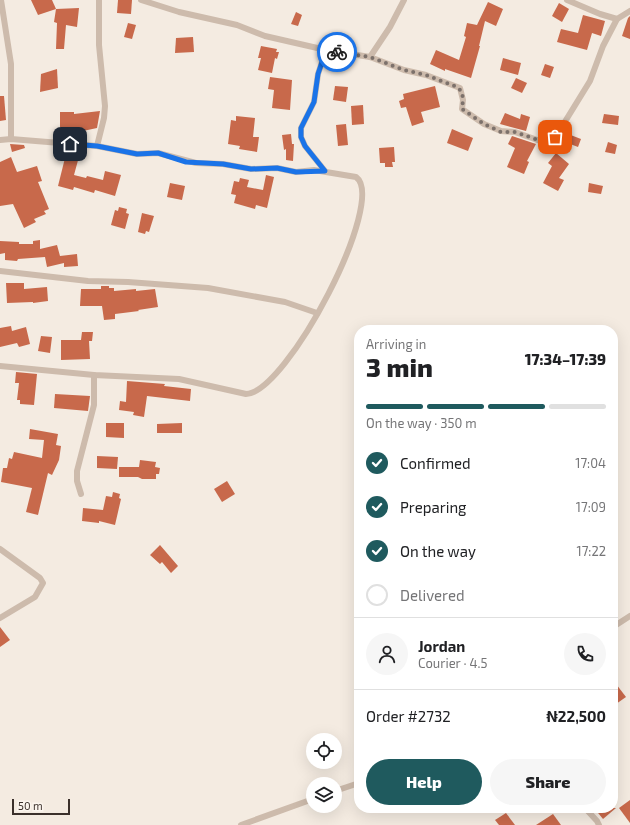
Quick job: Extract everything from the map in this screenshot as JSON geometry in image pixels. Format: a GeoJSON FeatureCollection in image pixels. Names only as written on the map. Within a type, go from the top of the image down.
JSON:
{"type":"FeatureCollection","features":[{"type":"Feature","properties":{"kind":"street"},"geometry":{"type":"LineString","coordinates":[[1,0],[10,64],[11,139]]}},
{"type":"Feature","properties":{"kind":"street"},"geometry":{"type":"LineString","coordinates":[[97,146],[104,118],[105,106],[99,44],[99,0]]}},
{"type":"Feature","properties":{"kind":"street"},"geometry":{"type":"LineString","coordinates":[[141,0],[179,12],[237,25],[265,36],[326,50],[370,57],[404,70],[426,75],[457,87],[462,92],[462,109],[484,124],[501,132],[515,132],[544,142],[555,137],[558,133],[587,87],[603,46],[617,19],[630,11]]}},
{"type":"Feature","properties":{"kind":"street"},"geometry":{"type":"LineString","coordinates":[[370,57],[390,27],[404,0]]}},
{"type":"Feature","properties":{"kind":"street"},"geometry":{"type":"LineString","coordinates":[[567,0],[600,14],[617,19]]}},
{"type":"Feature","properties":{"kind":"street"},"geometry":{"type":"LineString","coordinates":[[325,171],[305,146],[301,137],[301,128],[314,102],[318,74],[326,50]]}},
{"type":"Feature","properties":{"kind":"street"},"geometry":{"type":"LineString","coordinates":[[0,140],[11,139],[97,146],[137,154],[158,153],[196,163],[223,164],[251,169],[277,168],[296,172],[325,171],[356,177],[360,180],[363,189],[362,202],[348,251],[334,284],[304,337],[269,382],[260,390],[251,394],[179,379],[94,375],[0,366]]}},
{"type":"Feature","properties":{"kind":"street"},"geometry":{"type":"LineString","coordinates":[[0,271],[88,281],[128,282],[208,288],[285,302],[317,313]]}},
{"type":"Feature","properties":{"kind":"street"},"geometry":{"type":"LineString","coordinates":[[81,494],[77,481],[77,471],[94,405],[94,375]]}},
{"type":"Feature","properties":{"kind":"street"},"geometry":{"type":"LineString","coordinates":[[0,550],[40,578],[43,584],[35,597],[0,618]]}},
{"type":"Feature","properties":{"kind":"street"},"geometry":{"type":"LineString","coordinates":[[618,624],[630,616]]}},
{"type":"Feature","properties":{"kind":"street"},"geometry":{"type":"LineString","coordinates":[[342,789],[354,785]]}},
{"type":"Feature","properties":{"kind":"street"},"geometry":{"type":"LineString","coordinates":[[241,825],[306,802]]}},
{"type":"Feature","properties":{"kind":"street"},"geometry":{"type":"LineString","coordinates":[[590,813],[599,825]]}},
{"type":"Feature","properties":{"kind":"building"},"geometry":{"type":"Polygon","coordinates":[[[31,0],[52,0],[56,9],[38,15],[31,0]]]}},
{"type":"Feature","properties":{"kind":"building"},"geometry":{"type":"Polygon","coordinates":[[[118,0],[132,0],[131,14],[117,13],[118,0]]]}},
{"type":"Feature","properties":{"kind":"building"},"geometry":{"type":"Polygon","coordinates":[[[488,2],[503,9],[496,26],[485,21],[471,78],[445,69],[445,71],[430,64],[436,50],[459,60],[466,37],[464,36],[467,23],[477,25],[488,2]]]}},
{"type":"Feature","properties":{"kind":"building"},"geometry":{"type":"Polygon","coordinates":[[[559,3],[569,9],[562,22],[552,16],[559,3]]]}},
{"type":"Feature","properties":{"kind":"building"},"geometry":{"type":"Polygon","coordinates":[[[79,8],[77,27],[66,25],[64,49],[56,49],[57,23],[54,22],[56,9],[79,8]]]}},
{"type":"Feature","properties":{"kind":"building"},"geometry":{"type":"Polygon","coordinates":[[[296,12],[302,15],[298,26],[291,24],[296,12]]]}},
{"type":"Feature","properties":{"kind":"building"},"geometry":{"type":"Polygon","coordinates":[[[583,15],[605,21],[601,36],[592,33],[587,50],[557,42],[561,29],[578,33],[583,15]]]}},
{"type":"Feature","properties":{"kind":"building"},"geometry":{"type":"Polygon","coordinates":[[[630,16],[630,39],[622,36],[630,16]]]}},
{"type":"Feature","properties":{"kind":"building"},"geometry":{"type":"Polygon","coordinates":[[[128,23],[136,25],[132,39],[124,37],[128,23]]]}},
{"type":"Feature","properties":{"kind":"building"},"geometry":{"type":"Polygon","coordinates":[[[193,37],[194,52],[175,53],[176,38],[193,37]]]}},
{"type":"Feature","properties":{"kind":"building"},"geometry":{"type":"Polygon","coordinates":[[[261,46],[277,49],[276,52],[279,52],[277,59],[275,58],[272,73],[258,70],[261,58],[258,58],[261,46]]]}},
{"type":"Feature","properties":{"kind":"building"},"geometry":{"type":"Polygon","coordinates":[[[503,58],[521,63],[518,75],[500,70],[503,58]]]}},
{"type":"Feature","properties":{"kind":"building"},"geometry":{"type":"Polygon","coordinates":[[[545,64],[554,67],[550,78],[541,75],[545,64]]]}},
{"type":"Feature","properties":{"kind":"building"},"geometry":{"type":"Polygon","coordinates":[[[57,69],[58,88],[40,92],[41,74],[57,69]]]}},
{"type":"Feature","properties":{"kind":"building"},"geometry":{"type":"Polygon","coordinates":[[[270,77],[292,80],[290,110],[272,108],[274,90],[268,89],[270,77]]]}},
{"type":"Feature","properties":{"kind":"building"},"geometry":{"type":"Polygon","coordinates":[[[516,78],[527,83],[522,93],[511,88],[516,78]]]}},
{"type":"Feature","properties":{"kind":"building"},"geometry":{"type":"Polygon","coordinates":[[[335,86],[348,87],[346,102],[333,100],[335,86]]]}},
{"type":"Feature","properties":{"kind":"building"},"geometry":{"type":"Polygon","coordinates":[[[435,86],[440,107],[421,112],[424,122],[412,126],[406,107],[401,108],[399,101],[404,99],[403,94],[435,86]]]}},
{"type":"Feature","properties":{"kind":"building"},"geometry":{"type":"Polygon","coordinates":[[[0,96],[4,96],[6,120],[0,121],[0,96]]]}},
{"type":"Feature","properties":{"kind":"building"},"geometry":{"type":"Polygon","coordinates":[[[363,105],[364,124],[352,125],[351,106],[363,105]]]}},
{"type":"Feature","properties":{"kind":"building"},"geometry":{"type":"Polygon","coordinates":[[[100,111],[97,128],[83,131],[60,127],[60,112],[74,112],[74,114],[100,111]]]}},
{"type":"Feature","properties":{"kind":"building"},"geometry":{"type":"Polygon","coordinates":[[[505,113],[520,119],[521,114],[530,117],[526,131],[500,124],[505,113]]]}},
{"type":"Feature","properties":{"kind":"building"},"geometry":{"type":"Polygon","coordinates":[[[604,114],[619,116],[618,125],[602,123],[604,114]]]}},
{"type":"Feature","properties":{"kind":"building"},"geometry":{"type":"Polygon","coordinates":[[[236,116],[255,118],[253,137],[259,137],[257,152],[239,149],[240,146],[228,144],[231,120],[236,121],[236,116]]]}},
{"type":"Feature","properties":{"kind":"building"},"geometry":{"type":"Polygon","coordinates":[[[346,124],[348,145],[338,146],[336,125],[346,124]]]}},
{"type":"Feature","properties":{"kind":"building"},"geometry":{"type":"Polygon","coordinates":[[[452,129],[473,138],[468,151],[447,143],[452,129]]]}},
{"type":"Feature","properties":{"kind":"building"},"geometry":{"type":"Polygon","coordinates":[[[291,134],[292,144],[294,144],[293,161],[286,160],[286,149],[284,150],[282,135],[291,134]]]}},
{"type":"Feature","properties":{"kind":"building"},"geometry":{"type":"Polygon","coordinates":[[[568,134],[581,139],[578,147],[565,142],[568,134]]]}},
{"type":"Feature","properties":{"kind":"building"},"geometry":{"type":"Polygon","coordinates":[[[512,136],[536,144],[527,161],[529,162],[524,174],[507,167],[515,148],[508,144],[512,136]]]}},
{"type":"Feature","properties":{"kind":"building"},"geometry":{"type":"Polygon","coordinates":[[[608,142],[617,145],[615,154],[605,152],[608,142]]]}},
{"type":"Feature","properties":{"kind":"building"},"geometry":{"type":"Polygon","coordinates":[[[10,144],[24,145],[25,148],[12,152],[10,144]]]}},
{"type":"Feature","properties":{"kind":"building"},"geometry":{"type":"Polygon","coordinates":[[[394,147],[395,162],[392,162],[393,167],[385,167],[385,163],[380,163],[379,148],[394,147]]]}},
{"type":"Feature","properties":{"kind":"building"},"geometry":{"type":"Polygon","coordinates":[[[67,150],[80,153],[74,175],[86,178],[87,176],[103,180],[105,171],[121,175],[115,196],[95,190],[94,193],[74,187],[73,190],[58,186],[67,150]]]}},
{"type":"Feature","properties":{"kind":"building"},"geometry":{"type":"Polygon","coordinates":[[[556,153],[569,164],[559,178],[564,180],[558,191],[543,183],[552,166],[548,163],[556,153]]]}},
{"type":"Feature","properties":{"kind":"building"},"geometry":{"type":"Polygon","coordinates":[[[11,157],[17,172],[37,166],[42,181],[38,182],[49,209],[44,211],[46,214],[34,219],[36,222],[24,228],[13,204],[0,206],[0,162],[11,157]]]}},
{"type":"Feature","properties":{"kind":"building"},"geometry":{"type":"Polygon","coordinates":[[[266,175],[274,177],[267,208],[256,205],[255,209],[234,203],[236,195],[231,194],[234,181],[239,182],[240,178],[249,180],[247,187],[263,190],[266,175]]]}},
{"type":"Feature","properties":{"kind":"building"},"geometry":{"type":"Polygon","coordinates":[[[170,183],[185,186],[182,200],[167,197],[170,183]]]}},
{"type":"Feature","properties":{"kind":"building"},"geometry":{"type":"Polygon","coordinates":[[[589,183],[603,186],[601,194],[588,192],[589,183]]]}},
{"type":"Feature","properties":{"kind":"building"},"geometry":{"type":"Polygon","coordinates":[[[119,207],[127,209],[126,213],[129,214],[125,229],[111,225],[115,210],[118,211],[119,207]]]}},
{"type":"Feature","properties":{"kind":"building"},"geometry":{"type":"Polygon","coordinates":[[[142,213],[154,216],[149,232],[146,231],[145,234],[138,232],[142,213]]]}},
{"type":"Feature","properties":{"kind":"building"},"geometry":{"type":"Polygon","coordinates":[[[40,240],[40,249],[57,245],[60,256],[77,254],[78,266],[64,267],[64,263],[47,267],[45,257],[18,259],[17,261],[5,260],[5,253],[0,254],[0,241],[19,242],[19,244],[33,244],[33,241],[40,240]]]}},
{"type":"Feature","properties":{"kind":"building"},"geometry":{"type":"Polygon","coordinates":[[[6,283],[24,283],[24,289],[47,287],[48,301],[33,303],[7,303],[6,283]]]}},
{"type":"Feature","properties":{"kind":"building"},"geometry":{"type":"Polygon","coordinates":[[[101,286],[109,286],[109,288],[114,288],[114,291],[155,289],[158,307],[115,314],[115,319],[104,320],[102,306],[80,306],[81,289],[101,289],[101,286]]]}},
{"type":"Feature","properties":{"kind":"building"},"geometry":{"type":"Polygon","coordinates":[[[11,326],[12,331],[26,327],[30,344],[19,347],[17,343],[0,347],[0,328],[11,326]]]}},
{"type":"Feature","properties":{"kind":"building"},"geometry":{"type":"Polygon","coordinates":[[[82,332],[93,332],[92,341],[89,341],[90,359],[61,360],[61,340],[81,340],[82,332]]]}},
{"type":"Feature","properties":{"kind":"building"},"geometry":{"type":"Polygon","coordinates":[[[41,336],[52,337],[50,353],[38,351],[41,336]]]}},
{"type":"Feature","properties":{"kind":"building"},"geometry":{"type":"Polygon","coordinates":[[[16,372],[37,374],[34,405],[20,404],[20,400],[17,400],[19,383],[15,383],[16,372]]]}},
{"type":"Feature","properties":{"kind":"building"},"geometry":{"type":"Polygon","coordinates":[[[127,381],[165,384],[164,386],[191,389],[190,401],[147,396],[144,417],[133,415],[134,412],[119,410],[120,401],[126,402],[127,381]]]}},
{"type":"Feature","properties":{"kind":"building"},"geometry":{"type":"Polygon","coordinates":[[[55,394],[90,396],[88,411],[54,408],[55,394]]]}},
{"type":"Feature","properties":{"kind":"building"},"geometry":{"type":"Polygon","coordinates":[[[106,423],[124,423],[124,438],[106,437],[106,423]]]}},
{"type":"Feature","properties":{"kind":"building"},"geometry":{"type":"Polygon","coordinates":[[[182,423],[182,433],[157,433],[157,424],[182,423]]]}},
{"type":"Feature","properties":{"kind":"building"},"geometry":{"type":"Polygon","coordinates":[[[30,429],[58,434],[56,445],[61,446],[59,460],[52,475],[48,473],[38,515],[26,512],[32,488],[1,482],[3,468],[7,468],[9,458],[12,459],[14,452],[42,458],[44,440],[29,439],[30,429]]]}},
{"type":"Feature","properties":{"kind":"building"},"geometry":{"type":"Polygon","coordinates":[[[97,456],[118,457],[117,469],[97,468],[97,456]]]}},
{"type":"Feature","properties":{"kind":"building"},"geometry":{"type":"Polygon","coordinates":[[[140,460],[156,462],[155,467],[160,468],[159,474],[156,474],[156,479],[119,477],[119,467],[139,467],[140,460]]]}},
{"type":"Feature","properties":{"kind":"building"},"geometry":{"type":"Polygon","coordinates":[[[227,481],[235,494],[222,502],[214,489],[227,481]]]}},
{"type":"Feature","properties":{"kind":"building"},"geometry":{"type":"Polygon","coordinates":[[[113,492],[120,494],[119,498],[121,499],[115,525],[99,521],[99,523],[82,521],[83,508],[103,510],[106,496],[112,497],[113,492]]]}},
{"type":"Feature","properties":{"kind":"building"},"geometry":{"type":"Polygon","coordinates":[[[160,545],[178,566],[171,573],[162,562],[160,564],[150,555],[160,545]]]}},
{"type":"Feature","properties":{"kind":"building"},"geometry":{"type":"Polygon","coordinates":[[[0,627],[10,640],[0,647],[0,627]]]}},
{"type":"Feature","properties":{"kind":"building"},"geometry":{"type":"Polygon","coordinates":[[[618,687],[626,697],[618,703],[618,687]]]}},
{"type":"Feature","properties":{"kind":"building"},"geometry":{"type":"Polygon","coordinates":[[[630,800],[630,823],[619,808],[630,800]]]}},
{"type":"Feature","properties":{"kind":"building"},"geometry":{"type":"Polygon","coordinates":[[[506,813],[515,825],[499,825],[495,820],[506,813]]]}},
{"type":"Feature","properties":{"kind":"building"},"geometry":{"type":"Polygon","coordinates":[[[598,813],[610,813],[603,819],[598,813]]]}},
{"type":"Feature","properties":{"kind":"building"},"geometry":{"type":"Polygon","coordinates":[[[553,814],[561,825],[536,825],[553,814]]]}},
{"type":"Feature","properties":{"kind":"way so far"},"geometry":{"type":"LineString","coordinates":[[337,52],[370,57],[404,70],[411,70],[426,75],[460,88],[463,100],[462,109],[484,124],[501,132],[515,132],[544,142],[555,137]]}},
{"type":"Feature","properties":{"kind":"route"},"geometry":{"type":"LineString","coordinates":[[70,144],[97,146],[137,154],[158,153],[186,162],[233,165],[251,169],[277,168],[296,172],[314,170],[325,171],[305,146],[301,137],[301,128],[314,102],[318,74],[326,50],[337,52]]}}]}
